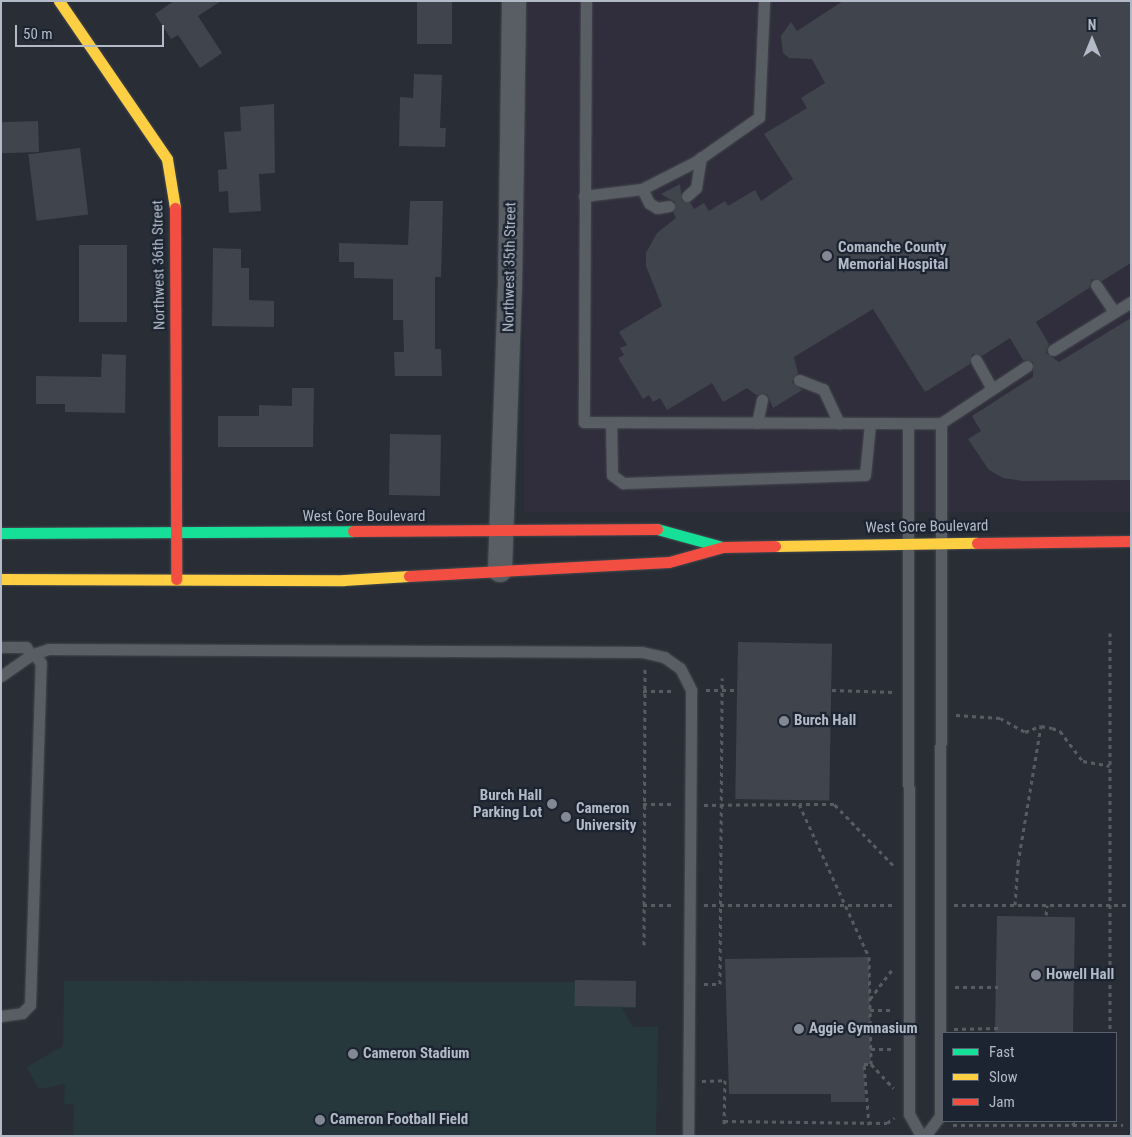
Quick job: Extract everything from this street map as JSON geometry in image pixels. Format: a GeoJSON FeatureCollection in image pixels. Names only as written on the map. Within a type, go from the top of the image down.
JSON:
{"type":"FeatureCollection","features":[{"type":"Feature","properties":{"kind":"main road","name":"Northwest 36th Street"},"geometry":{"type":"LineString","coordinates":[[59,1],[167,159],[175,209],[176,579]]}},
{"type":"Feature","properties":{"kind":"main road","name":"West Gore Boulevard"},"geometry":{"type":"LineString","coordinates":[[1,532],[501,533],[662,529],[724,547]]}},
{"type":"Feature","properties":{"kind":"main road","name":"West Gore Boulevard"},"geometry":{"type":"LineString","coordinates":[[1,579],[344,580],[669,562],[724,547],[909,542],[1131,541]]}},
{"type":"Feature","properties":{"kind":"street","name":"Northwest 35th Street"},"geometry":{"type":"LineString","coordinates":[[500,570],[510,288],[514,1]]}},
{"type":"Feature","properties":{"kind":"lane"},"geometry":{"type":"LineString","coordinates":[[586,1],[584,422],[941,423],[1027,366]]}},
{"type":"Feature","properties":{"kind":"lane"},"geometry":{"type":"LineString","coordinates":[[584,196],[642,190],[701,157],[759,118],[764,1]]}},
{"type":"Feature","properties":{"kind":"lane"},"geometry":{"type":"LineString","coordinates":[[687,196],[696,188],[701,157]]}},
{"type":"Feature","properties":{"kind":"lane"},"geometry":{"type":"LineString","coordinates":[[642,190],[649,203],[657,208],[668,206]]}},
{"type":"Feature","properties":{"kind":"lane"},"geometry":{"type":"LineString","coordinates":[[1096,285],[1114,312]]}},
{"type":"Feature","properties":{"kind":"lane"},"geometry":{"type":"LineString","coordinates":[[1053,350],[1131,302]]}},
{"type":"Feature","properties":{"kind":"lane"},"geometry":{"type":"LineString","coordinates":[[976,360],[992,389]]}},
{"type":"Feature","properties":{"kind":"lane"},"geometry":{"type":"LineString","coordinates":[[799,380],[823,388],[838,424]]}},
{"type":"Feature","properties":{"kind":"lane"},"geometry":{"type":"LineString","coordinates":[[757,423],[762,400]]}},
{"type":"Feature","properties":{"kind":"lane"},"geometry":{"type":"LineString","coordinates":[[611,422],[612,475],[622,483],[865,475],[870,424]]}},
{"type":"Feature","properties":{"kind":"lane"},"geometry":{"type":"LineString","coordinates":[[925,1136],[940,1116],[944,542],[941,423]]}},
{"type":"Feature","properties":{"kind":"lane"},"geometry":{"type":"LineString","coordinates":[[908,424],[909,1114],[920,1136]]}},
{"type":"Feature","properties":{"kind":"lane"},"geometry":{"type":"LineString","coordinates":[[1,647],[26,647],[41,663],[30,1005],[22,1013],[1,1016]]}},
{"type":"Feature","properties":{"kind":"lane"},"geometry":{"type":"LineString","coordinates":[[1,676],[33,654],[48,649],[642,652],[664,657],[680,668],[691,690],[688,1136]]}},
{"type":"Feature","properties":{"kind":"path"},"geometry":{"type":"LineString","coordinates":[[1110,633],[1110,1032]]}},
{"type":"Feature","properties":{"kind":"path"},"geometry":{"type":"LineString","coordinates":[[644,945],[643,804],[645,664]]}},
{"type":"Feature","properties":{"kind":"path"},"geometry":{"type":"LineString","coordinates":[[702,994],[702,984],[720,984],[722,678]]}},
{"type":"Feature","properties":{"kind":"path"},"geometry":{"type":"LineString","coordinates":[[832,690],[894,692]]}},
{"type":"Feature","properties":{"kind":"path"},"geometry":{"type":"LineString","coordinates":[[956,715],[1000,718],[1025,732],[1041,726],[1060,731],[1083,761],[1110,766]]}},
{"type":"Feature","properties":{"kind":"path"},"geometry":{"type":"LineString","coordinates":[[1015,905],[1018,863],[1041,726]]}},
{"type":"Feature","properties":{"kind":"path"},"geometry":{"type":"LineString","coordinates":[[643,804],[834,804],[893,865]]}},
{"type":"Feature","properties":{"kind":"path"},"geometry":{"type":"LineString","coordinates":[[799,804],[869,957],[871,1064],[895,1091]]}},
{"type":"Feature","properties":{"kind":"path"},"geometry":{"type":"LineString","coordinates":[[644,905],[909,905]]}},
{"type":"Feature","properties":{"kind":"path"},"geometry":{"type":"LineString","coordinates":[[942,905],[1131,905]]}},
{"type":"Feature","properties":{"kind":"path"},"geometry":{"type":"LineString","coordinates":[[1046,915],[1047,905]]}},
{"type":"Feature","properties":{"kind":"path"},"geometry":{"type":"LineString","coordinates":[[870,1000],[892,970]]}},
{"type":"Feature","properties":{"kind":"path"},"geometry":{"type":"LineString","coordinates":[[954,987],[998,987]]}},
{"type":"Feature","properties":{"kind":"path"},"geometry":{"type":"LineString","coordinates":[[954,1029],[998,1028]]}},
{"type":"Feature","properties":{"kind":"path"},"geometry":{"type":"LineString","coordinates":[[869,1124],[864,1064],[871,1064]]}},
{"type":"Feature","properties":{"kind":"path"},"geometry":{"type":"LineString","coordinates":[[702,1071],[702,1081],[724,1080],[724,1122],[869,1124],[891,1121],[896,1114]]}},
{"type":"Feature","properties":{"kind":"path"},"geometry":{"type":"LineString","coordinates":[[1071,1125],[1076,1122]]}},
{"type":"Feature","properties":{"kind":"path"},"geometry":{"type":"LineString","coordinates":[[953,1125],[1038,1123],[1071,1125],[1112,1123],[1122,1125]]}},
{"type":"Feature","properties":{"kind":"shaded area","name":"Comanche County Memorial Hospital"},"geometry":{"type":"Polygon","coordinates":[[[524,1],[1131,1],[1131,512],[524,512],[524,1]]]}},
{"type":"Feature","properties":{"kind":"shaded area","name":"Cameron Stadium"},"geometry":{"type":"Polygon","coordinates":[[[64,981],[636,982],[636,1008],[622,1008],[633,1027],[658,1027],[656,1136],[73,1136],[74,1105],[64,1104],[65,1084],[39,1089],[27,1067],[63,1046],[64,981]]]}},
{"type":"Feature","properties":{"kind":"building"},"geometry":{"type":"Polygon","coordinates":[[[174,1],[221,1],[198,16],[222,53],[200,68],[178,35],[171,39],[155,14],[174,1]]]}},
{"type":"Feature","properties":{"kind":"building"},"geometry":{"type":"Polygon","coordinates":[[[417,1],[452,1],[452,44],[417,44],[417,1]]]}},
{"type":"Feature","properties":{"kind":"building","name":"Comanche County Memorial Hospital"},"geometry":{"type":"Polygon","coordinates":[[[843,1],[1131,1],[1131,263],[1102,281],[1092,279],[1089,288],[1036,322],[1049,344],[1046,353],[1059,362],[1131,318],[1131,480],[1022,481],[1003,478],[989,470],[968,439],[981,431],[972,416],[1033,377],[1033,362],[1023,360],[1010,338],[982,356],[972,354],[970,364],[925,392],[873,309],[794,357],[798,373],[792,382],[802,390],[773,408],[767,394],[756,395],[747,388],[723,402],[712,383],[667,410],[660,398],[653,402],[649,395],[643,399],[618,358],[624,355],[620,348],[627,345],[619,332],[662,306],[646,266],[646,253],[657,233],[676,218],[673,212],[675,202],[661,194],[680,184],[682,201],[690,202],[694,209],[704,203],[709,211],[725,201],[728,206],[755,190],[761,201],[793,179],[764,134],[807,108],[801,98],[825,83],[812,59],[789,58],[783,53],[781,36],[791,22],[797,31],[843,1]]]}},
{"type":"Feature","properties":{"kind":"building"},"geometry":{"type":"Polygon","coordinates":[[[414,74],[442,75],[440,128],[446,128],[445,147],[399,146],[400,97],[413,98],[414,74]]]}},
{"type":"Feature","properties":{"kind":"building"},"geometry":{"type":"Polygon","coordinates":[[[274,104],[275,173],[259,174],[261,211],[229,213],[228,191],[219,192],[218,170],[227,169],[224,132],[241,131],[240,107],[274,104]]]}},
{"type":"Feature","properties":{"kind":"building"},"geometry":{"type":"Polygon","coordinates":[[[38,121],[39,152],[2,153],[1,122],[38,121]]]}},
{"type":"Feature","properties":{"kind":"building"},"geometry":{"type":"Polygon","coordinates":[[[80,148],[88,215],[37,221],[28,154],[80,148]]]}},
{"type":"Feature","properties":{"kind":"building"},"geometry":{"type":"Polygon","coordinates":[[[410,201],[443,201],[441,277],[435,277],[435,349],[441,349],[442,376],[395,376],[394,352],[404,352],[403,320],[393,320],[393,279],[354,278],[354,262],[339,262],[339,243],[408,245],[410,201]]]}},
{"type":"Feature","properties":{"kind":"building"},"geometry":{"type":"Polygon","coordinates":[[[79,245],[127,245],[127,322],[79,322],[79,245]]]}},
{"type":"Feature","properties":{"kind":"building"},"geometry":{"type":"Polygon","coordinates":[[[213,248],[241,249],[241,268],[249,268],[249,300],[274,301],[274,327],[212,326],[213,248]]]}},
{"type":"Feature","properties":{"kind":"building"},"geometry":{"type":"Polygon","coordinates":[[[102,354],[126,355],[125,413],[65,412],[65,404],[36,404],[36,376],[101,377],[102,354]]]}},
{"type":"Feature","properties":{"kind":"building"},"geometry":{"type":"Polygon","coordinates":[[[292,388],[314,388],[313,447],[218,447],[218,416],[259,416],[259,405],[292,406],[292,388]]]}},
{"type":"Feature","properties":{"kind":"building"},"geometry":{"type":"Polygon","coordinates":[[[390,434],[441,435],[440,496],[389,495],[390,434]]]}},
{"type":"Feature","properties":{"kind":"building","name":"Burch Hall"},"geometry":{"type":"Polygon","coordinates":[[[738,642],[832,644],[829,801],[735,799],[738,642]]]}},
{"type":"Feature","properties":{"kind":"building","name":"Howell Hall"},"geometry":{"type":"Polygon","coordinates":[[[997,916],[1075,917],[1073,1032],[995,1032],[997,916]]]}},
{"type":"Feature","properties":{"kind":"building","name":"Aggie Gymnasium"},"geometry":{"type":"Polygon","coordinates":[[[869,957],[871,1064],[864,1064],[865,1102],[831,1102],[831,1094],[729,1094],[725,959],[869,957]]]}},
{"type":"Feature","properties":{"kind":"building"},"geometry":{"type":"Polygon","coordinates":[[[575,980],[636,981],[636,1007],[575,1006],[575,980]]]}},
{"type":"Feature","properties":{"kind":"traffic: fast"},"geometry":{"type":"LineString","coordinates":[[657,529],[723,547]]}},
{"type":"Feature","properties":{"kind":"traffic: fast"},"geometry":{"type":"LineString","coordinates":[[1,533],[353,531]]}},
{"type":"Feature","properties":{"kind":"traffic: slow"},"geometry":{"type":"LineString","coordinates":[[59,1],[167,159],[175,208]]}},
{"type":"Feature","properties":{"kind":"traffic: slow"},"geometry":{"type":"LineString","coordinates":[[775,546],[977,543]]}},
{"type":"Feature","properties":{"kind":"traffic: slow"},"geometry":{"type":"LineString","coordinates":[[1,579],[344,580],[409,576]]}},
{"type":"Feature","properties":{"kind":"traffic: jam"},"geometry":{"type":"LineString","coordinates":[[175,208],[176,579]]}},
{"type":"Feature","properties":{"kind":"traffic: jam"},"geometry":{"type":"LineString","coordinates":[[353,531],[657,529]]}},
{"type":"Feature","properties":{"kind":"traffic: jam"},"geometry":{"type":"LineString","coordinates":[[977,543],[1131,541]]}},
{"type":"Feature","properties":{"kind":"traffic: jam"},"geometry":{"type":"LineString","coordinates":[[409,576],[669,562],[723,547],[775,546]]}},
{"type":"Feature","properties":{"kind":"place","name":"Comanche County Memorial Hospital"},"geometry":{"type":"Point","coordinates":[827,256]}},
{"type":"Feature","properties":{"kind":"place","name":"Burch Hall"},"geometry":{"type":"Point","coordinates":[784,721]}},
{"type":"Feature","properties":{"kind":"place","name":"Burch Hall Parking Lot"},"geometry":{"type":"Point","coordinates":[552,804]}},
{"type":"Feature","properties":{"kind":"place","name":"Cameron University"},"geometry":{"type":"Point","coordinates":[566,817]}},
{"type":"Feature","properties":{"kind":"place","name":"Howell Hall"},"geometry":{"type":"Point","coordinates":[1036,975]}},
{"type":"Feature","properties":{"kind":"place","name":"Aggie Gymnasium"},"geometry":{"type":"Point","coordinates":[799,1029]}},
{"type":"Feature","properties":{"kind":"place","name":"Cameron Stadium"},"geometry":{"type":"Point","coordinates":[353,1054]}},
{"type":"Feature","properties":{"kind":"place","name":"Cameron Football Field"},"geometry":{"type":"Point","coordinates":[320,1120]}}]}
